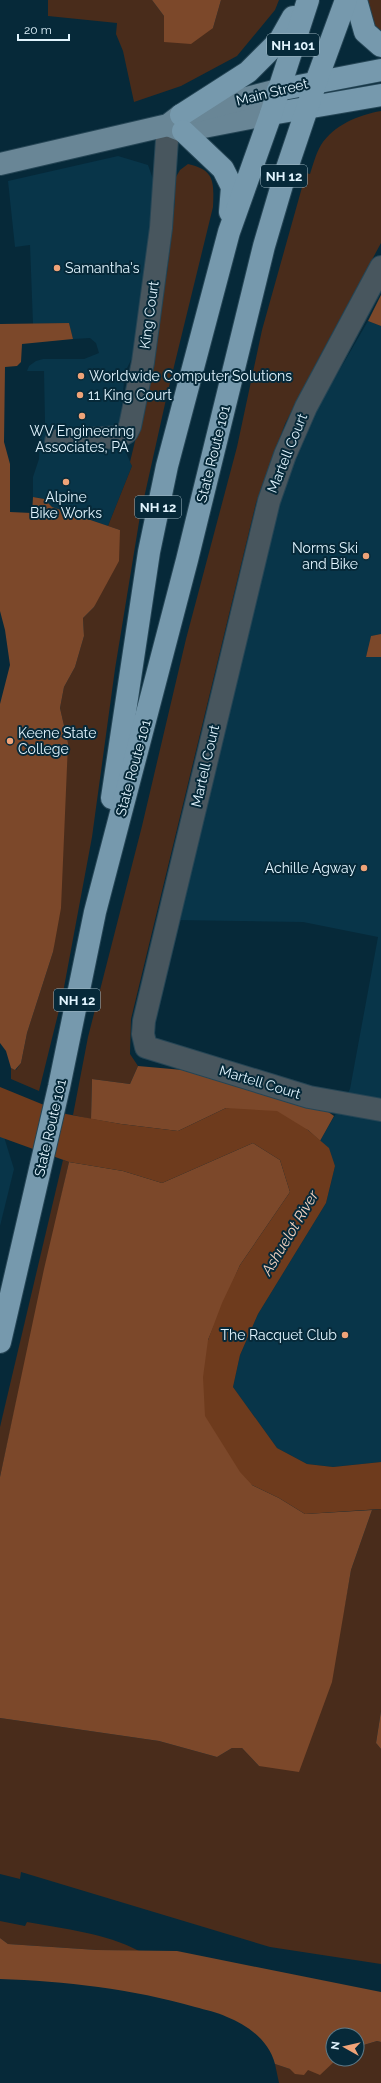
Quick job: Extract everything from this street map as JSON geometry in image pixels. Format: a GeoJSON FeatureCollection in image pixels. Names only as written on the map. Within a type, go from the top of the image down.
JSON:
{"type":"FeatureCollection","features":[{"type":"Feature","properties":{"kind":"highway"},"geometry":{"type":"LineString","coordinates":[[229,232],[232,187],[223,169],[177,123],[248,72],[280,40],[302,0]]}},
{"type":"Feature","properties":{"kind":"highway","name":"State Route 101"},"geometry":{"type":"LineString","coordinates":[[95,912],[149,552],[167,466],[229,232],[271,114],[308,0]]}},
{"type":"Feature","properties":{"kind":"highway","name":"State Route 101"},"geometry":{"type":"LineString","coordinates":[[0,1342],[34,1201],[95,912],[187,560],[264,246],[287,168],[346,0]]}},
{"type":"Feature","properties":{"kind":"highway"},"geometry":{"type":"LineString","coordinates":[[356,0],[365,32],[381,46]]}},
{"type":"Feature","properties":{"kind":"highway","name":"Main Street"},"geometry":{"type":"LineString","coordinates":[[278,90],[381,70]]}},
{"type":"Feature","properties":{"kind":"highway","name":"Main Street"},"geometry":{"type":"LineString","coordinates":[[271,114],[381,95]]}},
{"type":"Feature","properties":{"kind":"main road","name":"Main Street"},"geometry":{"type":"LineString","coordinates":[[0,164],[177,123],[278,90]]}},
{"type":"Feature","properties":{"kind":"main road","name":"Main Street"},"geometry":{"type":"LineString","coordinates":[[177,123],[271,114]]}},
{"type":"Feature","properties":{"kind":"street","name":"King Court"},"geometry":{"type":"LineString","coordinates":[[56,441],[120,437],[127,432],[130,426],[143,362],[177,123]]}},
{"type":"Feature","properties":{"kind":"street","name":"Martell Court"},"geometry":{"type":"LineString","coordinates":[[381,267],[306,407],[285,455],[269,501],[144,1021],[143,1034],[146,1047],[309,1097],[381,1110]]}},
{"type":"Feature","properties":{"kind":"shaded area"},"geometry":{"type":"Polygon","coordinates":[[[48,0],[152,0],[164,16],[213,28],[221,0],[279,0],[275,10],[237,56],[181,86],[134,102],[123,51],[116,34],[117,23],[48,16],[48,0]]]}},
{"type":"Feature","properties":{"kind":"shaded area"},"geometry":{"type":"Polygon","coordinates":[[[152,0],[221,0],[213,28],[191,44],[164,42],[164,16],[152,0]]]}},
{"type":"Feature","properties":{"kind":"shaded area"},"geometry":{"type":"Polygon","coordinates":[[[366,0],[381,0],[381,34],[372,27],[366,0]]]}},
{"type":"Feature","properties":{"kind":"shaded area"},"geometry":{"type":"Polygon","coordinates":[[[381,111],[381,243],[285,424],[256,503],[131,1019],[130,1054],[138,1066],[130,1084],[92,1079],[91,1119],[73,1115],[88,1037],[142,826],[186,639],[237,447],[262,330],[306,173],[310,174],[319,148],[326,138],[333,132],[355,118],[381,111]]]}},
{"type":"Feature","properties":{"kind":"shaded area"},"geometry":{"type":"Polygon","coordinates":[[[118,156],[148,165],[154,182],[151,255],[133,356],[125,372],[120,422],[115,428],[132,466],[108,526],[52,507],[44,499],[33,497],[33,477],[39,459],[40,434],[35,429],[34,425],[45,423],[44,371],[27,371],[29,366],[36,361],[43,359],[84,359],[99,353],[96,343],[90,338],[73,339],[69,323],[33,324],[30,245],[15,247],[8,181],[118,156]]]}},
{"type":"Feature","properties":{"kind":"shaded area"},"geometry":{"type":"Polygon","coordinates":[[[188,164],[203,170],[211,178],[213,184],[213,207],[167,395],[140,516],[115,669],[92,837],[62,998],[39,1091],[11,1079],[11,1068],[16,1070],[21,1063],[27,1033],[53,952],[68,743],[60,708],[64,687],[75,667],[84,636],[83,618],[94,607],[120,530],[108,526],[132,466],[130,462],[137,433],[157,310],[167,273],[175,200],[173,182],[180,170],[188,164]]]}},
{"type":"Feature","properties":{"kind":"shaded area"},"geometry":{"type":"Polygon","coordinates":[[[381,295],[381,326],[368,321],[381,295]]]}},
{"type":"Feature","properties":{"kind":"shaded area"},"geometry":{"type":"Polygon","coordinates":[[[368,321],[381,326],[381,634],[371,636],[366,657],[381,657],[381,1462],[333,1467],[307,1464],[277,1448],[233,1387],[240,1355],[258,1314],[326,1203],[335,1166],[320,1141],[350,1089],[378,937],[303,922],[176,920],[283,478],[314,414],[368,321]]]}},
{"type":"Feature","properties":{"kind":"shaded area"},"geometry":{"type":"Polygon","coordinates":[[[69,323],[73,339],[22,344],[21,362],[17,366],[5,367],[4,442],[10,464],[10,512],[32,513],[33,497],[44,499],[52,507],[120,530],[119,561],[94,607],[83,618],[84,636],[75,667],[64,687],[60,708],[68,743],[61,908],[53,952],[27,1033],[21,1063],[15,1070],[11,1068],[6,1051],[0,1043],[0,704],[10,665],[5,630],[0,611],[0,324],[69,323]]]}},
{"type":"Feature","properties":{"kind":"shaded area"},"geometry":{"type":"Polygon","coordinates":[[[381,634],[381,657],[366,657],[371,636],[381,634]]]}},
{"type":"Feature","properties":{"kind":"shaded area"},"geometry":{"type":"Polygon","coordinates":[[[138,1066],[194,1071],[317,1104],[334,1116],[320,1141],[308,1130],[226,1108],[178,1131],[91,1119],[92,1079],[130,1084],[138,1066]]]}},
{"type":"Feature","properties":{"kind":"shaded area"},"geometry":{"type":"Polygon","coordinates":[[[0,1124],[14,1169],[0,1226],[0,1124]]]}},
{"type":"Feature","properties":{"kind":"shaded area"},"geometry":{"type":"Polygon","coordinates":[[[253,1143],[280,1160],[290,1192],[240,1265],[208,1340],[252,1485],[279,1498],[305,1514],[372,1510],[351,1570],[332,1682],[299,1772],[259,1766],[242,1748],[232,1748],[217,1757],[159,1741],[0,1718],[0,1477],[44,1269],[69,1162],[123,1171],[162,1183],[253,1143]]]}},
{"type":"Feature","properties":{"kind":"shaded area"},"geometry":{"type":"Polygon","coordinates":[[[63,1160],[69,1162],[0,1477],[0,1427],[63,1160]]]}},
{"type":"Feature","properties":{"kind":"shaded area"},"geometry":{"type":"Polygon","coordinates":[[[381,1509],[381,1711],[376,1743],[381,1749],[381,1964],[270,1947],[21,1872],[20,1879],[0,1874],[0,1718],[159,1741],[217,1757],[232,1748],[242,1748],[259,1766],[344,1609],[351,1570],[372,1510],[381,1509]]]}},
{"type":"Feature","properties":{"kind":"shaded area"},"geometry":{"type":"Polygon","coordinates":[[[381,1711],[381,1749],[376,1743],[381,1711]]]}},
{"type":"Feature","properties":{"kind":"shaded area"},"geometry":{"type":"Polygon","coordinates":[[[0,1921],[25,1926],[27,1922],[84,1932],[112,1940],[139,1951],[97,1950],[8,1944],[0,1938],[0,1921]]]}},
{"type":"Feature","properties":{"kind":"shaded area"},"geometry":{"type":"Polygon","coordinates":[[[0,1938],[8,1944],[97,1950],[177,1951],[381,1992],[381,2042],[377,2041],[365,2045],[365,2027],[325,2027],[325,2067],[328,2067],[320,2075],[308,2070],[304,2075],[295,2074],[290,2069],[275,2064],[263,2041],[250,2029],[235,2020],[215,2012],[147,1995],[98,1987],[0,1979],[0,1938]]]}},
{"type":"Feature","properties":{"kind":"shaded area"},"geometry":{"type":"Polygon","coordinates":[[[377,2041],[381,2042],[381,2083],[279,2083],[275,2064],[290,2069],[308,2070],[325,2064],[325,2067],[365,2067],[365,2045],[377,2041]]]}},
{"type":"Feature","properties":{"kind":"water","name":"Ashuelot River"},"geometry":{"type":"Polygon","coordinates":[[[0,1087],[66,1114],[121,1124],[178,1131],[226,1108],[277,1111],[308,1130],[329,1148],[335,1166],[326,1203],[258,1314],[240,1355],[233,1387],[277,1448],[307,1464],[333,1467],[381,1462],[381,1509],[305,1514],[279,1498],[252,1485],[240,1472],[205,1416],[203,1377],[208,1340],[222,1303],[240,1265],[290,1192],[280,1160],[253,1143],[162,1183],[123,1171],[69,1162],[0,1137],[0,1087]]]}},
{"type":"Feature","properties":{"kind":"place","name":"Samantha's"},"geometry":{"type":"Point","coordinates":[57,268]}},
{"type":"Feature","properties":{"kind":"place","name":"Worldwide Computer Solutions"},"geometry":{"type":"Point","coordinates":[81,376]}},
{"type":"Feature","properties":{"kind":"place","name":"11 King Court"},"geometry":{"type":"Point","coordinates":[80,395]}},
{"type":"Feature","properties":{"kind":"place","name":"WV Engineering Associates, PA"},"geometry":{"type":"Point","coordinates":[82,416]}},
{"type":"Feature","properties":{"kind":"place","name":"Alpine Bike Works"},"geometry":{"type":"Point","coordinates":[66,482]}},
{"type":"Feature","properties":{"kind":"place","name":"Norms Ski and Bike"},"geometry":{"type":"Point","coordinates":[366,556]}},
{"type":"Feature","properties":{"kind":"place","name":"Keene State College"},"geometry":{"type":"Point","coordinates":[10,741]}},
{"type":"Feature","properties":{"kind":"place","name":"Achille Agway"},"geometry":{"type":"Point","coordinates":[364,868]}},
{"type":"Feature","properties":{"kind":"place","name":"The Racquet Club"},"geometry":{"type":"Point","coordinates":[345,1335]}}]}
